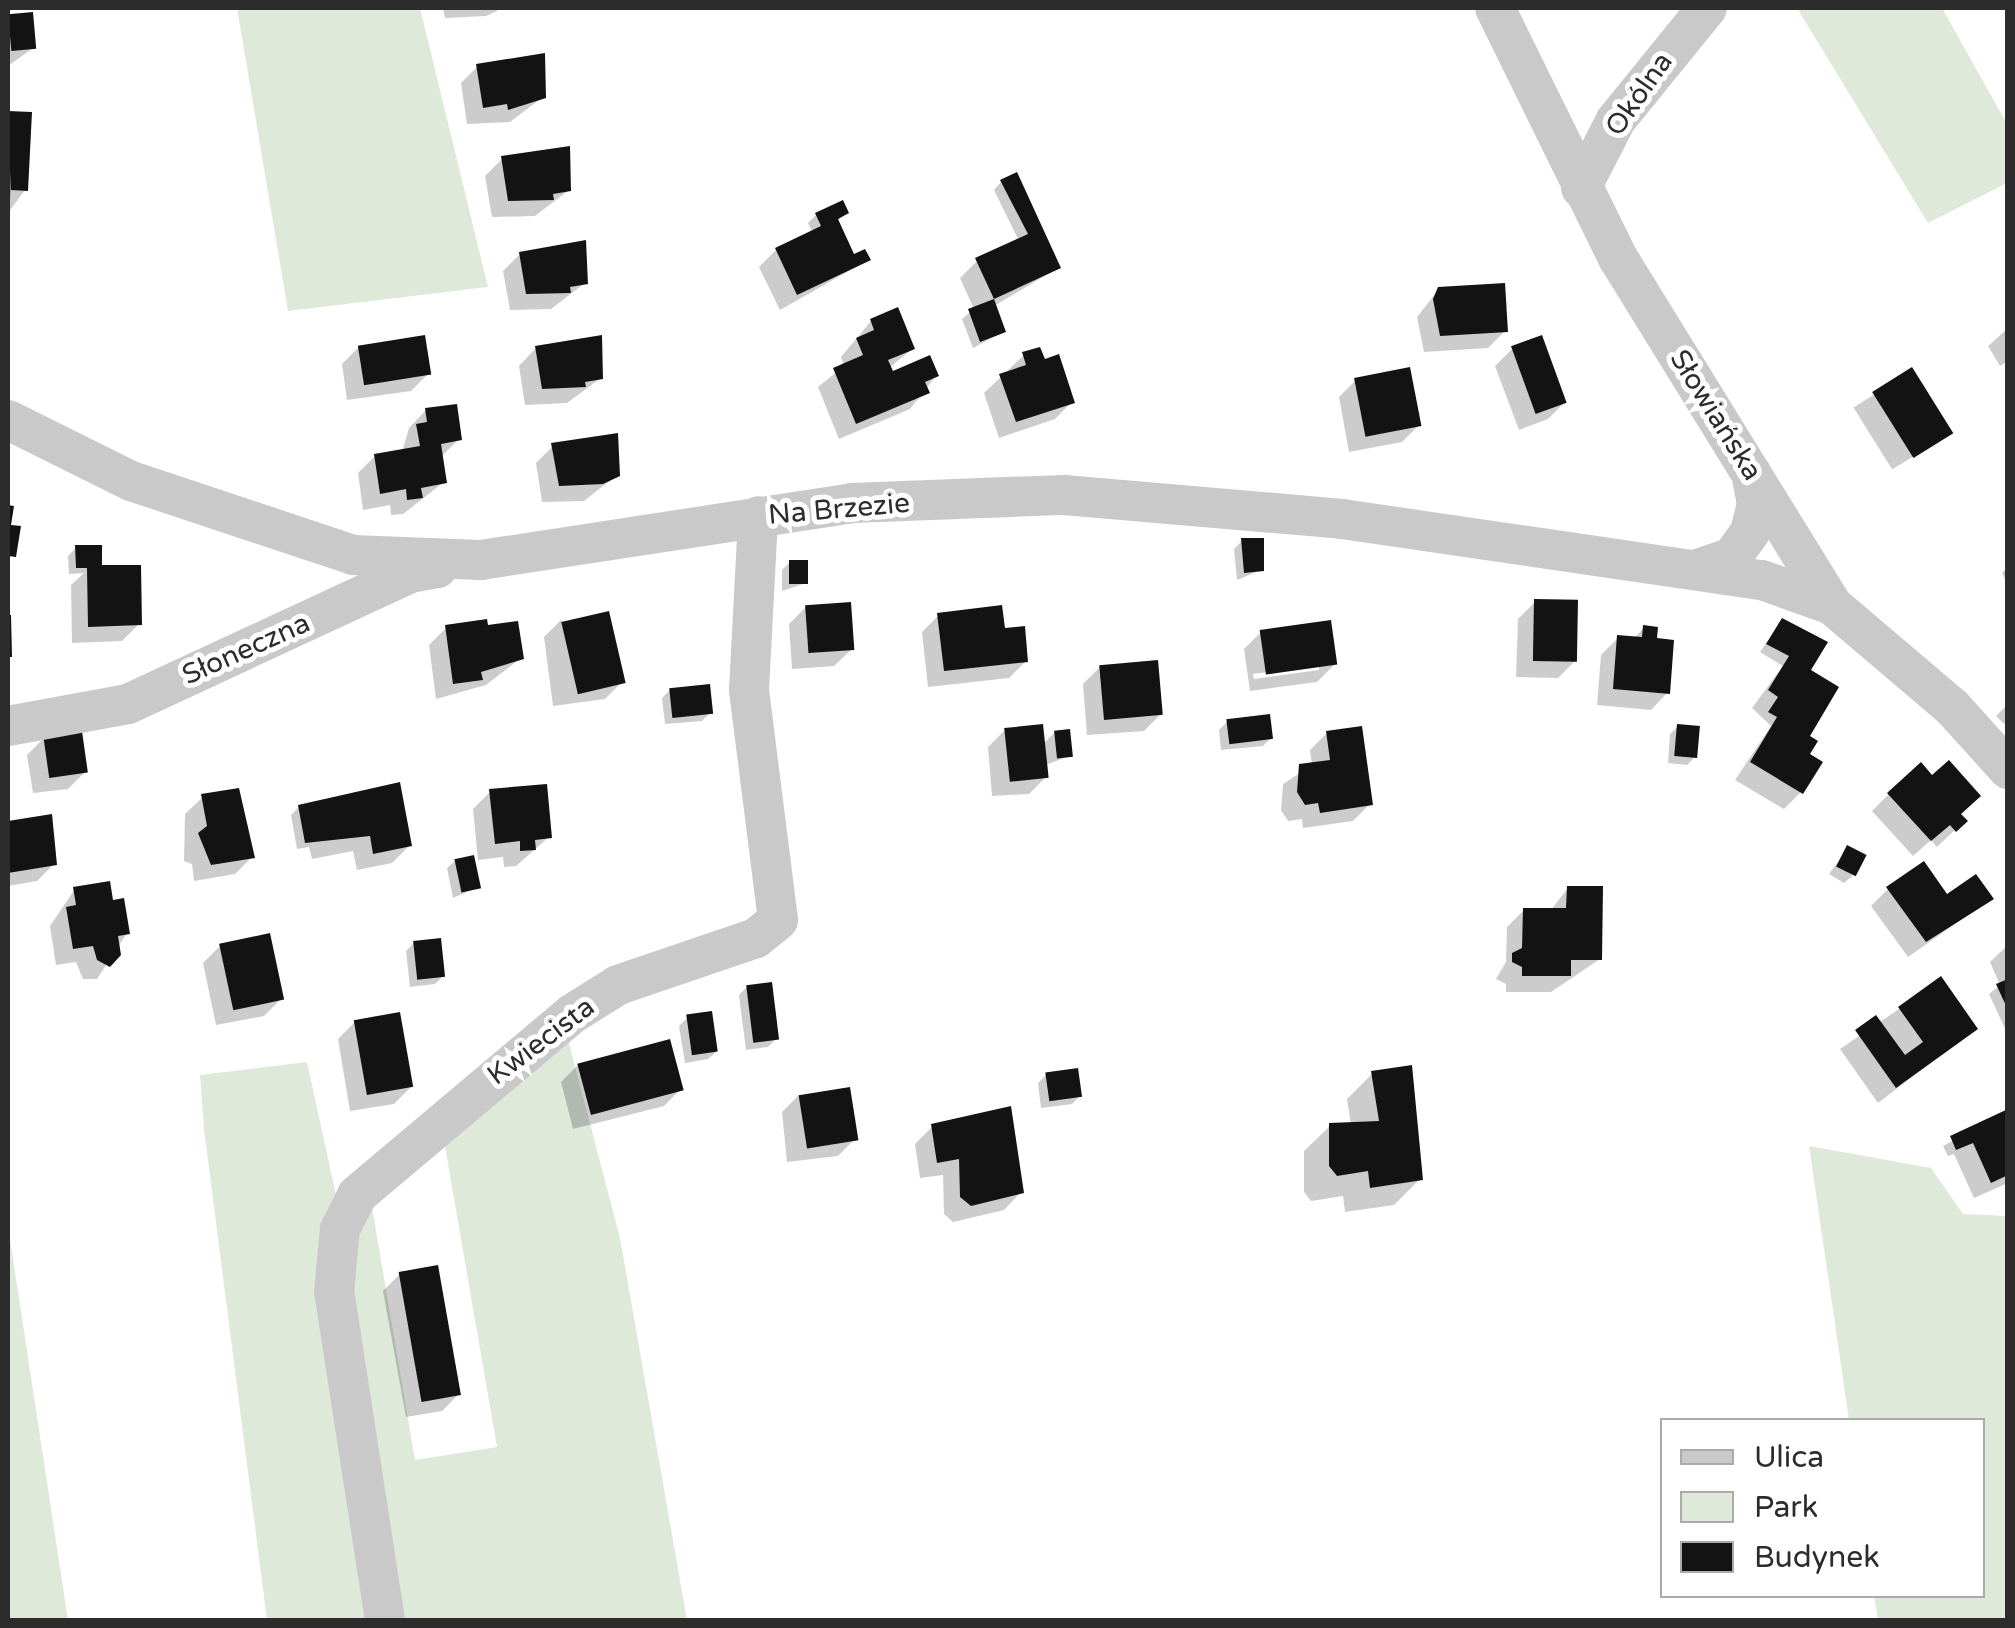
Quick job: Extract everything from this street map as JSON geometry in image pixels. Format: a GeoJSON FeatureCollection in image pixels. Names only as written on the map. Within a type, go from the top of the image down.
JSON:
{"type":"FeatureCollection","features":[{"type":"Feature","properties":{"kind":"street","name":"Słowiańska"},"geometry":{"type":"LineString","coordinates":[[1495,8],[1581,188],[1832,605],[1952,708],[2008,770]]}},
{"type":"Feature","properties":{"kind":"street","name":"Okólna"},"geometry":{"type":"LineString","coordinates":[[1581,188],[1616,120],[1707,8]]}},
{"type":"Feature","properties":{"kind":"street","name":"Na Brzezie"},"geometry":{"type":"LineString","coordinates":[[8,420],[131,481],[342,552],[481,560],[852,503],[1064,495],[1342,519],[1762,580],[1832,605]]}},
{"type":"Feature","properties":{"kind":"street"},"geometry":{"type":"LineString","coordinates":[[1695,570],[1732,557],[1750,532],[1758,504],[1751,471]]}},
{"type":"Feature","properties":{"kind":"street","name":"Kwiecista"},"geometry":{"type":"LineString","coordinates":[[385,1620],[334,1292],[340,1229],[357,1194],[572,1014],[618,986],[756,938],[778,920],[750,690],[758,516]]}},
{"type":"Feature","properties":{"kind":"street","name":"Słoneczna"},"geometry":{"type":"LineString","coordinates":[[8,726],[128,704],[410,574],[481,560]]}},
{"type":"Feature","properties":{"kind":"green space"},"geometry":{"type":"Polygon","coordinates":[[[237,8],[420,8],[488,287],[288,311],[237,8]]]}},
{"type":"Feature","properties":{"kind":"green space"},"geometry":{"type":"Polygon","coordinates":[[[1797,8],[1942,8],[2007,124],[2007,183],[1928,223],[1797,8]]]}},
{"type":"Feature","properties":{"kind":"green space"},"geometry":{"type":"Polygon","coordinates":[[[565,1028],[620,1238],[687,1620],[396,1620],[342,1314],[348,1238],[371,1201],[415,1460],[497,1447],[443,1135],[565,1028]]]}},
{"type":"Feature","properties":{"kind":"green space"},"geometry":{"type":"Polygon","coordinates":[[[307,1062],[336,1195],[378,1620],[267,1620],[204,1129],[200,1075],[307,1062]]]}},
{"type":"Feature","properties":{"kind":"green space"},"geometry":{"type":"Polygon","coordinates":[[[1809,1146],[1931,1168],[1963,1214],[2007,1216],[2007,1620],[1878,1620],[1874,1598],[1985,1598],[1985,1418],[1849,1418],[1809,1146]]]}},
{"type":"Feature","properties":{"kind":"green space"},"geometry":{"type":"Polygon","coordinates":[[[8,1226],[68,1620],[8,1620],[8,1226]]]}},
{"type":"Feature","properties":{"kind":"building"},"geometry":{"type":"Polygon","coordinates":[[[33,12],[36,49],[11,51],[8,14],[33,12]]]}},
{"type":"Feature","properties":{"kind":"building"},"geometry":{"type":"Polygon","coordinates":[[[545,53],[546,98],[508,110],[507,104],[483,108],[476,64],[545,53]]]}},
{"type":"Feature","properties":{"kind":"building"},"geometry":{"type":"Polygon","coordinates":[[[8,111],[32,112],[28,191],[11,190],[11,200],[8,111]]]}},
{"type":"Feature","properties":{"kind":"building"},"geometry":{"type":"Polygon","coordinates":[[[570,146],[571,191],[553,194],[554,200],[508,201],[501,156],[570,146]]]}},
{"type":"Feature","properties":{"kind":"building"},"geometry":{"type":"Polygon","coordinates":[[[1017,172],[1061,268],[994,299],[975,258],[1028,234],[1000,180],[1017,172]]]}},
{"type":"Feature","properties":{"kind":"building"},"geometry":{"type":"Polygon","coordinates":[[[843,200],[849,213],[838,219],[854,254],[865,249],[871,260],[797,295],[775,248],[821,226],[815,213],[843,200]]]}},
{"type":"Feature","properties":{"kind":"building"},"geometry":{"type":"Polygon","coordinates":[[[586,240],[588,284],[570,287],[571,293],[526,294],[519,252],[586,240]]]}},
{"type":"Feature","properties":{"kind":"building"},"geometry":{"type":"Polygon","coordinates":[[[1505,283],[1508,332],[1440,336],[1433,299],[1438,287],[1505,283]]]}},
{"type":"Feature","properties":{"kind":"building"},"geometry":{"type":"Polygon","coordinates":[[[994,299],[1006,332],[980,342],[968,309],[994,299]]]}},
{"type":"Feature","properties":{"kind":"building"},"geometry":{"type":"Polygon","coordinates":[[[898,307],[915,349],[888,360],[893,371],[930,355],[939,376],[925,382],[930,393],[856,424],[833,368],[863,355],[856,338],[874,330],[870,319],[898,307]]]}},
{"type":"Feature","properties":{"kind":"building"},"geometry":{"type":"Polygon","coordinates":[[[425,335],[431,375],[364,385],[358,346],[425,335]]]}},
{"type":"Feature","properties":{"kind":"building"},"geometry":{"type":"Polygon","coordinates":[[[602,335],[603,379],[585,382],[586,387],[542,389],[535,346],[602,335]]]}},
{"type":"Feature","properties":{"kind":"building"},"geometry":{"type":"Polygon","coordinates":[[[1542,335],[1567,403],[1536,414],[1511,346],[1542,335]]]}},
{"type":"Feature","properties":{"kind":"building"},"geometry":{"type":"Polygon","coordinates":[[[1040,347],[1045,359],[1059,354],[1075,403],[1016,422],[999,374],[1026,365],[1022,352],[1040,347]]]}},
{"type":"Feature","properties":{"kind":"building"},"geometry":{"type":"Polygon","coordinates":[[[1410,367],[1421,426],[1365,437],[1354,378],[1410,367]]]}},
{"type":"Feature","properties":{"kind":"building"},"geometry":{"type":"Polygon","coordinates":[[[1912,367],[1953,433],[1913,458],[1872,392],[1912,367]]]}},
{"type":"Feature","properties":{"kind":"building"},"geometry":{"type":"Polygon","coordinates":[[[457,404],[462,440],[441,444],[447,483],[421,488],[423,498],[407,500],[406,489],[380,494],[374,454],[420,446],[416,424],[427,422],[425,408],[457,404]]]}},
{"type":"Feature","properties":{"kind":"building"},"geometry":{"type":"Polygon","coordinates":[[[618,433],[620,476],[603,484],[559,486],[551,443],[618,433]]]}},
{"type":"Feature","properties":{"kind":"building"},"geometry":{"type":"Polygon","coordinates":[[[8,505],[14,506],[11,525],[21,526],[16,557],[8,556],[8,505]]]}},
{"type":"Feature","properties":{"kind":"building"},"geometry":{"type":"Polygon","coordinates":[[[1241,538],[1264,538],[1264,571],[1244,573],[1241,538]]]}},
{"type":"Feature","properties":{"kind":"building"},"geometry":{"type":"Polygon","coordinates":[[[75,545],[102,545],[102,565],[141,565],[142,625],[88,627],[87,568],[76,568],[75,545]]]}},
{"type":"Feature","properties":{"kind":"building"},"geometry":{"type":"Polygon","coordinates":[[[789,560],[808,560],[808,584],[789,584],[789,560]]]}},
{"type":"Feature","properties":{"kind":"building"},"geometry":{"type":"Polygon","coordinates":[[[1534,599],[1578,600],[1577,662],[1533,661],[1534,599]]]}},
{"type":"Feature","properties":{"kind":"building"},"geometry":{"type":"Polygon","coordinates":[[[851,602],[854,650],[808,653],[805,605],[851,602]]]}},
{"type":"Feature","properties":{"kind":"building"},"geometry":{"type":"Polygon","coordinates":[[[1002,605],[1005,628],[1025,626],[1028,662],[944,671],[937,613],[1002,605]]]}},
{"type":"Feature","properties":{"kind":"building"},"geometry":{"type":"Polygon","coordinates":[[[609,611],[626,683],[578,694],[561,622],[609,611]]]}},
{"type":"Feature","properties":{"kind":"building"},"geometry":{"type":"Polygon","coordinates":[[[11,615],[12,657],[8,657],[11,615]]]}},
{"type":"Feature","properties":{"kind":"building"},"geometry":{"type":"Polygon","coordinates":[[[1782,618],[1828,642],[1811,670],[1839,687],[1810,736],[1818,741],[1810,754],[1823,762],[1803,794],[1750,762],[1777,717],[1768,712],[1778,697],[1768,690],[1789,656],[1766,644],[1782,618]]]}},
{"type":"Feature","properties":{"kind":"building"},"geometry":{"type":"Polygon","coordinates":[[[487,619],[488,625],[518,621],[524,659],[481,672],[483,680],[453,684],[445,625],[487,619]]]}},
{"type":"Feature","properties":{"kind":"building"},"geometry":{"type":"Polygon","coordinates":[[[1331,620],[1337,665],[1266,675],[1260,630],[1331,620]]]}},
{"type":"Feature","properties":{"kind":"building"},"geometry":{"type":"Polygon","coordinates":[[[1643,625],[1658,627],[1657,638],[1674,640],[1670,694],[1613,689],[1617,635],[1642,637],[1643,625]]]}},
{"type":"Feature","properties":{"kind":"building"},"geometry":{"type":"Polygon","coordinates":[[[1158,660],[1163,715],[1104,720],[1099,665],[1158,660]]]}},
{"type":"Feature","properties":{"kind":"building"},"geometry":{"type":"Polygon","coordinates":[[[710,684],[713,714],[672,718],[669,688],[710,684]]]}},
{"type":"Feature","properties":{"kind":"building"},"geometry":{"type":"Polygon","coordinates":[[[1270,714],[1273,739],[1229,744],[1226,719],[1270,714]]]}},
{"type":"Feature","properties":{"kind":"building"},"geometry":{"type":"Polygon","coordinates":[[[1043,724],[1049,778],[1010,782],[1004,728],[1043,724]]]}},
{"type":"Feature","properties":{"kind":"building"},"geometry":{"type":"Polygon","coordinates":[[[1677,724],[1700,726],[1697,758],[1674,756],[1677,724]]]}},
{"type":"Feature","properties":{"kind":"building"},"geometry":{"type":"Polygon","coordinates":[[[1362,726],[1373,805],[1320,813],[1318,803],[1305,805],[1297,792],[1299,764],[1330,760],[1326,731],[1362,726]]]}},
{"type":"Feature","properties":{"kind":"building"},"geometry":{"type":"Polygon","coordinates":[[[1070,729],[1073,757],[1057,759],[1054,731],[1070,729]]]}},
{"type":"Feature","properties":{"kind":"building"},"geometry":{"type":"Polygon","coordinates":[[[82,731],[88,773],[49,778],[43,736],[82,731]]]}},
{"type":"Feature","properties":{"kind":"building"},"geometry":{"type":"Polygon","coordinates":[[[1949,760],[1981,796],[1961,814],[1968,821],[1956,832],[1950,825],[1931,841],[1887,793],[1921,762],[1932,775],[1949,760]]]}},
{"type":"Feature","properties":{"kind":"building"},"geometry":{"type":"Polygon","coordinates":[[[400,782],[412,846],[373,854],[370,836],[305,843],[298,805],[400,782]]]}},
{"type":"Feature","properties":{"kind":"building"},"geometry":{"type":"Polygon","coordinates":[[[547,784],[552,838],[535,840],[536,850],[520,851],[520,841],[495,844],[489,789],[547,784]]]}},
{"type":"Feature","properties":{"kind":"building"},"geometry":{"type":"Polygon","coordinates":[[[239,788],[255,858],[211,865],[198,833],[207,826],[201,794],[239,788]]]}},
{"type":"Feature","properties":{"kind":"building"},"geometry":{"type":"Polygon","coordinates":[[[52,814],[57,865],[8,873],[8,821],[52,814]]]}},
{"type":"Feature","properties":{"kind":"building"},"geometry":{"type":"Polygon","coordinates":[[[1847,845],[1867,855],[1856,876],[1836,866],[1847,845]]]}},
{"type":"Feature","properties":{"kind":"building"},"geometry":{"type":"Polygon","coordinates":[[[474,855],[481,888],[462,892],[454,859],[474,855]]]}},
{"type":"Feature","properties":{"kind":"building"},"geometry":{"type":"Polygon","coordinates":[[[1924,861],[1947,894],[1976,874],[1994,899],[1926,942],[1886,887],[1924,861]]]}},
{"type":"Feature","properties":{"kind":"building"},"geometry":{"type":"Polygon","coordinates":[[[110,881],[113,900],[124,898],[130,934],[118,936],[121,955],[110,967],[97,960],[93,946],[73,949],[66,907],[76,905],[73,887],[110,881]]]}},
{"type":"Feature","properties":{"kind":"building"},"geometry":{"type":"Polygon","coordinates":[[[1567,886],[1603,886],[1602,960],[1571,960],[1571,976],[1522,976],[1522,967],[1512,962],[1512,953],[1522,948],[1523,908],[1566,908],[1567,886]]]}},
{"type":"Feature","properties":{"kind":"building"},"geometry":{"type":"Polygon","coordinates":[[[270,933],[284,1000],[233,1010],[219,944],[270,933]]]}},
{"type":"Feature","properties":{"kind":"building"},"geometry":{"type":"Polygon","coordinates":[[[441,938],[445,977],[417,980],[413,941],[441,938]]]}},
{"type":"Feature","properties":{"kind":"building"},"geometry":{"type":"Polygon","coordinates":[[[1941,976],[1978,1029],[1896,1088],[1855,1030],[1876,1015],[1905,1055],[1923,1042],[1898,1007],[1941,976]]]}},
{"type":"Feature","properties":{"kind":"building"},"geometry":{"type":"Polygon","coordinates":[[[2008,979],[2008,1010],[1996,984],[2008,979]]]}},
{"type":"Feature","properties":{"kind":"building"},"geometry":{"type":"Polygon","coordinates":[[[772,982],[779,1040],[753,1043],[746,985],[772,982]]]}},
{"type":"Feature","properties":{"kind":"building"},"geometry":{"type":"Polygon","coordinates":[[[712,1011],[718,1052],[692,1055],[686,1015],[712,1011]]]}},
{"type":"Feature","properties":{"kind":"building"},"geometry":{"type":"Polygon","coordinates":[[[400,1012],[413,1087],[367,1095],[354,1020],[400,1012]]]}},
{"type":"Feature","properties":{"kind":"building"},"geometry":{"type":"Polygon","coordinates":[[[670,1039],[684,1090],[591,1115],[577,1064],[670,1039]]]}},
{"type":"Feature","properties":{"kind":"building"},"geometry":{"type":"Polygon","coordinates":[[[1412,1065],[1423,1180],[1370,1188],[1368,1171],[1337,1176],[1329,1166],[1329,1123],[1379,1121],[1371,1071],[1412,1065]]]}},
{"type":"Feature","properties":{"kind":"building"},"geometry":{"type":"Polygon","coordinates":[[[1078,1068],[1082,1097],[1049,1101],[1045,1073],[1078,1068]]]}},
{"type":"Feature","properties":{"kind":"building"},"geometry":{"type":"Polygon","coordinates":[[[850,1087],[858,1140],[807,1148],[799,1095],[850,1087]]]}},
{"type":"Feature","properties":{"kind":"building"},"geometry":{"type":"Polygon","coordinates":[[[1011,1106],[1024,1193],[971,1206],[960,1197],[959,1159],[937,1163],[931,1124],[1011,1106]]]}},
{"type":"Feature","properties":{"kind":"building"},"geometry":{"type":"Polygon","coordinates":[[[2008,1109],[2008,1175],[1991,1183],[1973,1143],[1956,1150],[1950,1136],[2008,1109]]]}},
{"type":"Feature","properties":{"kind":"building"},"geometry":{"type":"Polygon","coordinates":[[[438,1265],[461,1395],[422,1402],[399,1272],[438,1265]]]}}]}
